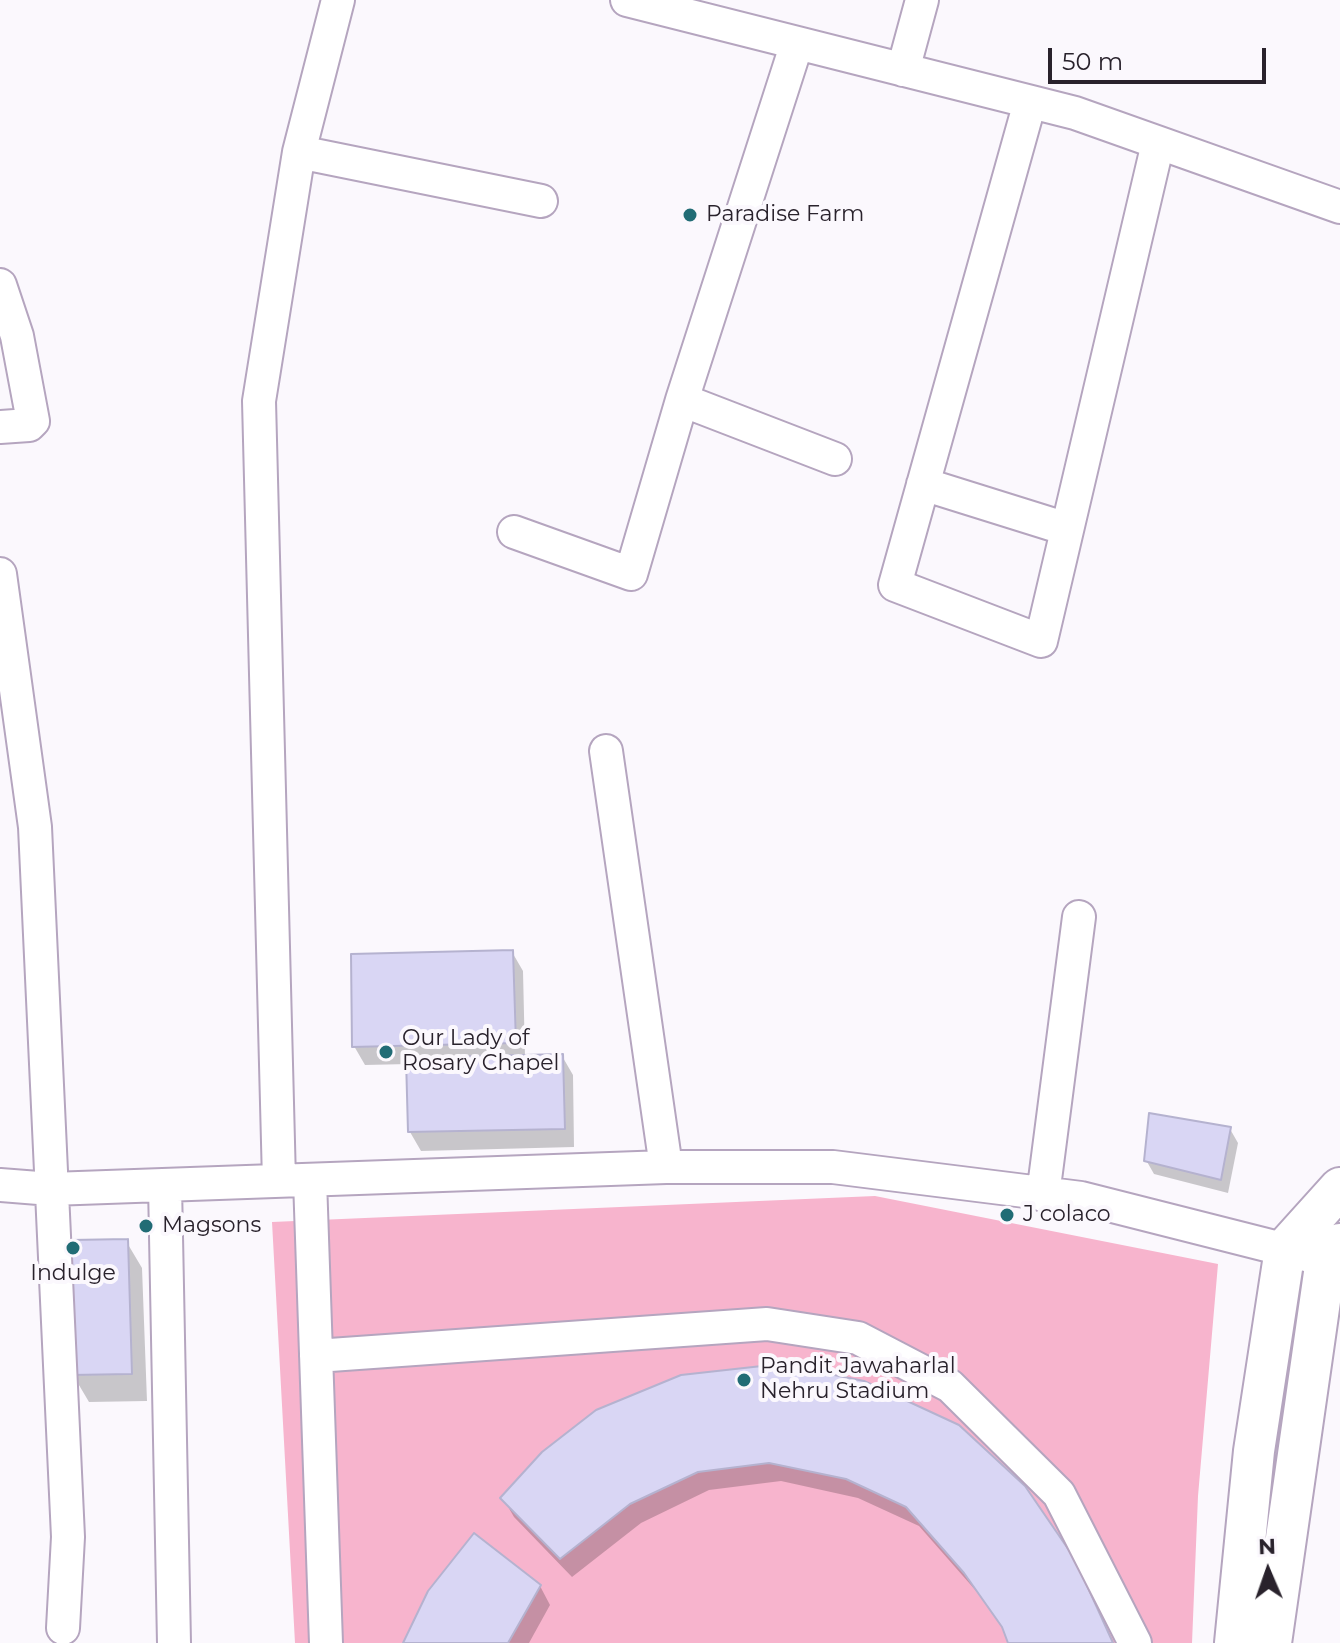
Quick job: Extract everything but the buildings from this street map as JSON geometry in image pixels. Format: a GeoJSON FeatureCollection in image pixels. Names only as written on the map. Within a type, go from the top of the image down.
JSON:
{"type":"FeatureCollection","features":[{"type":"Feature","properties":{"kind":"main road"},"geometry":{"type":"LineString","coordinates":[[1235,1643],[1254,1451],[1285,1249],[1340,1188]]}},
{"type":"Feature","properties":{"kind":"main road"},"geometry":{"type":"LineString","coordinates":[[1271,1643],[1335,1255]]}},
{"type":"Feature","properties":{"kind":"street"},"geometry":{"type":"LineString","coordinates":[[326,1643],[316,1356],[294,1180],[259,401],[299,152],[338,0]]}},
{"type":"Feature","properties":{"kind":"street"},"geometry":{"type":"LineString","coordinates":[[627,0],[1075,113],[1340,207]]}},
{"type":"Feature","properties":{"kind":"street"},"geometry":{"type":"LineString","coordinates":[[903,70],[922,0]]}},
{"type":"Feature","properties":{"kind":"street"},"geometry":{"type":"LineString","coordinates":[[514,532],[631,574],[682,400],[797,43]]}},
{"type":"Feature","properties":{"kind":"street"},"geometry":{"type":"LineString","coordinates":[[1030,102],[895,585],[1041,641],[1158,143]]}},
{"type":"Feature","properties":{"kind":"street"},"geometry":{"type":"LineString","coordinates":[[299,152],[541,201]]}},
{"type":"Feature","properties":{"kind":"street"},"geometry":{"type":"LineString","coordinates":[[0,285],[17,336],[33,421],[29,425],[0,427]]}},
{"type":"Feature","properties":{"kind":"street"},"geometry":{"type":"LineString","coordinates":[[682,400],[835,459]]}},
{"type":"Feature","properties":{"kind":"street"},"geometry":{"type":"LineString","coordinates":[[923,484],[1067,529]]}},
{"type":"Feature","properties":{"kind":"street"},"geometry":{"type":"LineString","coordinates":[[0,574],[35,827],[68,1537],[63,1628]]}},
{"type":"Feature","properties":{"kind":"street"},"geometry":{"type":"LineString","coordinates":[[606,751],[666,1167]]}},
{"type":"Feature","properties":{"kind":"street"},"geometry":{"type":"LineString","coordinates":[[1043,1195],[1079,917]]}},
{"type":"Feature","properties":{"kind":"street"},"geometry":{"type":"LineString","coordinates":[[0,1185],[51,1189],[666,1167],[833,1167],[1081,1198],[1285,1249],[1335,1255]]}},
{"type":"Feature","properties":{"kind":"street"},"geometry":{"type":"LineString","coordinates":[[165,1185],[174,1643]]}},
{"type":"Feature","properties":{"kind":"street"},"geometry":{"type":"LineString","coordinates":[[316,1356],[767,1324],[858,1338],[950,1386],[1059,1494],[1135,1643]]}},
{"type":"Feature","properties":{"kind":"shaded area","name":"Pandit Jawaharlal Nehru Stadium"},"geometry":{"type":"Polygon","coordinates":[[[875,1196],[1218,1264],[1198,1496],[1192,1643],[295,1643],[272,1222],[875,1196]]]}},
{"type":"Feature","properties":{"kind":"place","name":"Paradise Farm"},"geometry":{"type":"Point","coordinates":[690,215]}},
{"type":"Feature","properties":{"kind":"place","name":"Our Lady of Rosary Chapel"},"geometry":{"type":"Point","coordinates":[386,1052]}},
{"type":"Feature","properties":{"kind":"place","name":"J colaco"},"geometry":{"type":"Point","coordinates":[1007,1215]}},
{"type":"Feature","properties":{"kind":"place","name":"Magsons"},"geometry":{"type":"Point","coordinates":[146,1226]}},
{"type":"Feature","properties":{"kind":"place","name":"Indulge"},"geometry":{"type":"Point","coordinates":[73,1248]}},
{"type":"Feature","properties":{"kind":"place","name":"Pandit Jawaharlal Nehru Stadium"},"geometry":{"type":"Point","coordinates":[744,1380]}}]}
